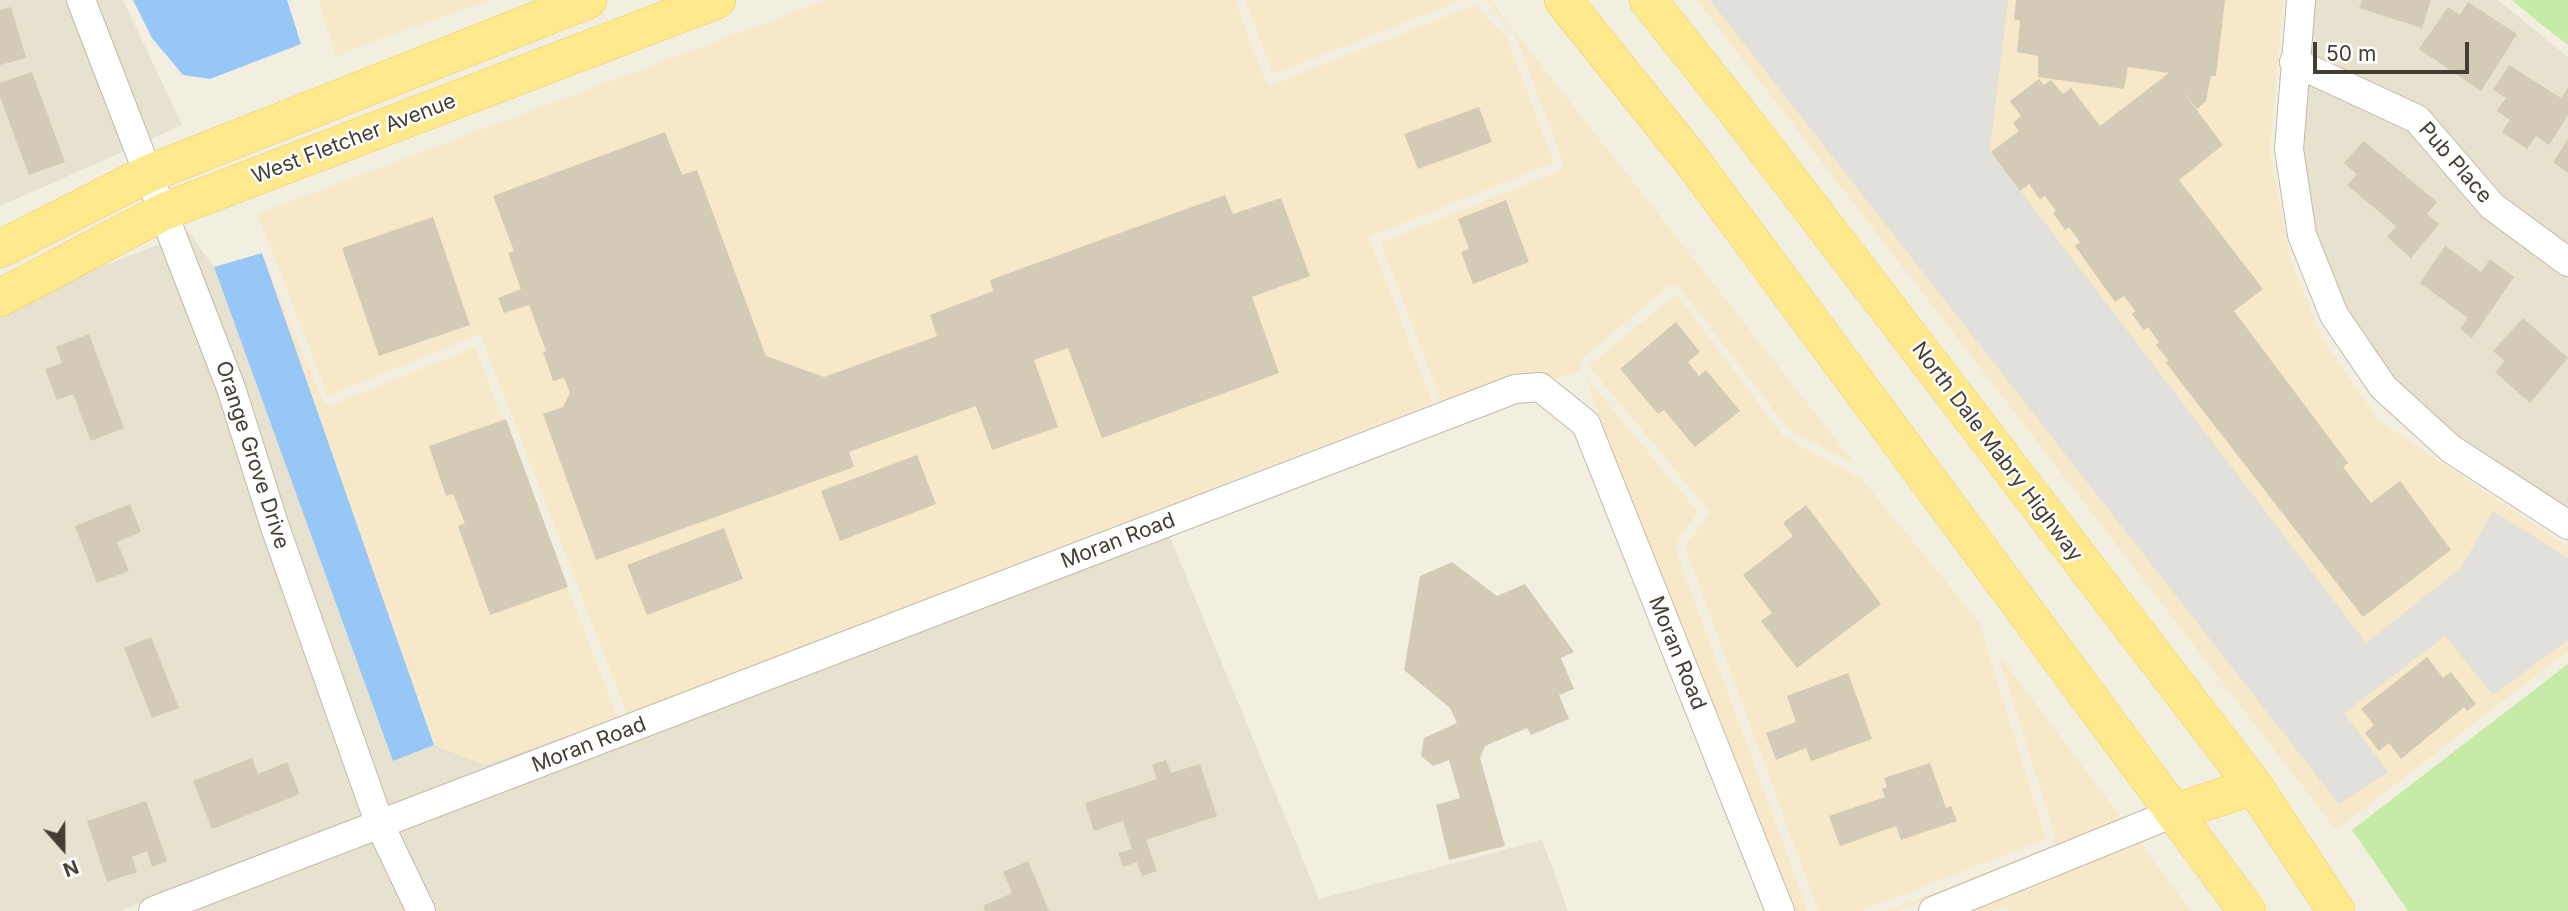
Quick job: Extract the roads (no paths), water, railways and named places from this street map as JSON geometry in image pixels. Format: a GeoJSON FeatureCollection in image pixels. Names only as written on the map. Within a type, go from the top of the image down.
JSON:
{"type":"FeatureCollection","features":[{"type":"Feature","properties":{"kind":"main road","name":"West Fletcher Avenue"},"geometry":{"type":"LineString","coordinates":[[0,249],[148,174],[587,0]]}},
{"type":"Feature","properties":{"kind":"main road","name":"West Fletcher Avenue"},"geometry":{"type":"LineString","coordinates":[[0,298],[163,212],[653,12],[717,0]]}},
{"type":"Feature","properties":{"kind":"main road"},"geometry":{"type":"LineString","coordinates":[[1563,0],[1693,162],[2247,911]]}},
{"type":"Feature","properties":{"kind":"main road","name":"North Dale Mabry Highway"},"geometry":{"type":"LineString","coordinates":[[1648,0],[1745,122],[2245,774],[2336,911]]}},
{"type":"Feature","properties":{"kind":"main road"},"geometry":{"type":"LineString","coordinates":[[2176,812],[2245,774]]}},
{"type":"Feature","properties":{"kind":"street","name":"Orange Grove Drive"},"geometry":{"type":"LineString","coordinates":[[81,0],[231,388],[275,527],[380,825],[421,911]]}},
{"type":"Feature","properties":{"kind":"street"},"geometry":{"type":"LineString","coordinates":[[2301,0],[2289,149],[2302,235],[2334,316],[2383,387],[2451,449],[2568,525]]}},
{"type":"Feature","properties":{"kind":"street","name":"Pub Place"},"geometry":{"type":"LineString","coordinates":[[2294,62],[2417,119],[2492,206],[2568,262]]}},
{"type":"Feature","properties":{"kind":"street","name":"Moran Road"},"geometry":{"type":"LineString","coordinates":[[153,911],[1515,389],[1540,387],[1586,424],[1780,911]]}},
{"type":"Feature","properties":{"kind":"street"},"geometry":{"type":"LineString","coordinates":[[1933,911],[2176,812]]}},
{"type":"Feature","properties":{"kind":"water"},"geometry":{"type":"Polygon","coordinates":[[[133,0],[287,0],[301,44],[210,79],[183,75],[152,38],[133,0]]]}},
{"type":"Feature","properties":{"kind":"water"},"geometry":{"type":"Polygon","coordinates":[[[262,253],[434,745],[393,761],[214,267],[262,253]]]}}]}
